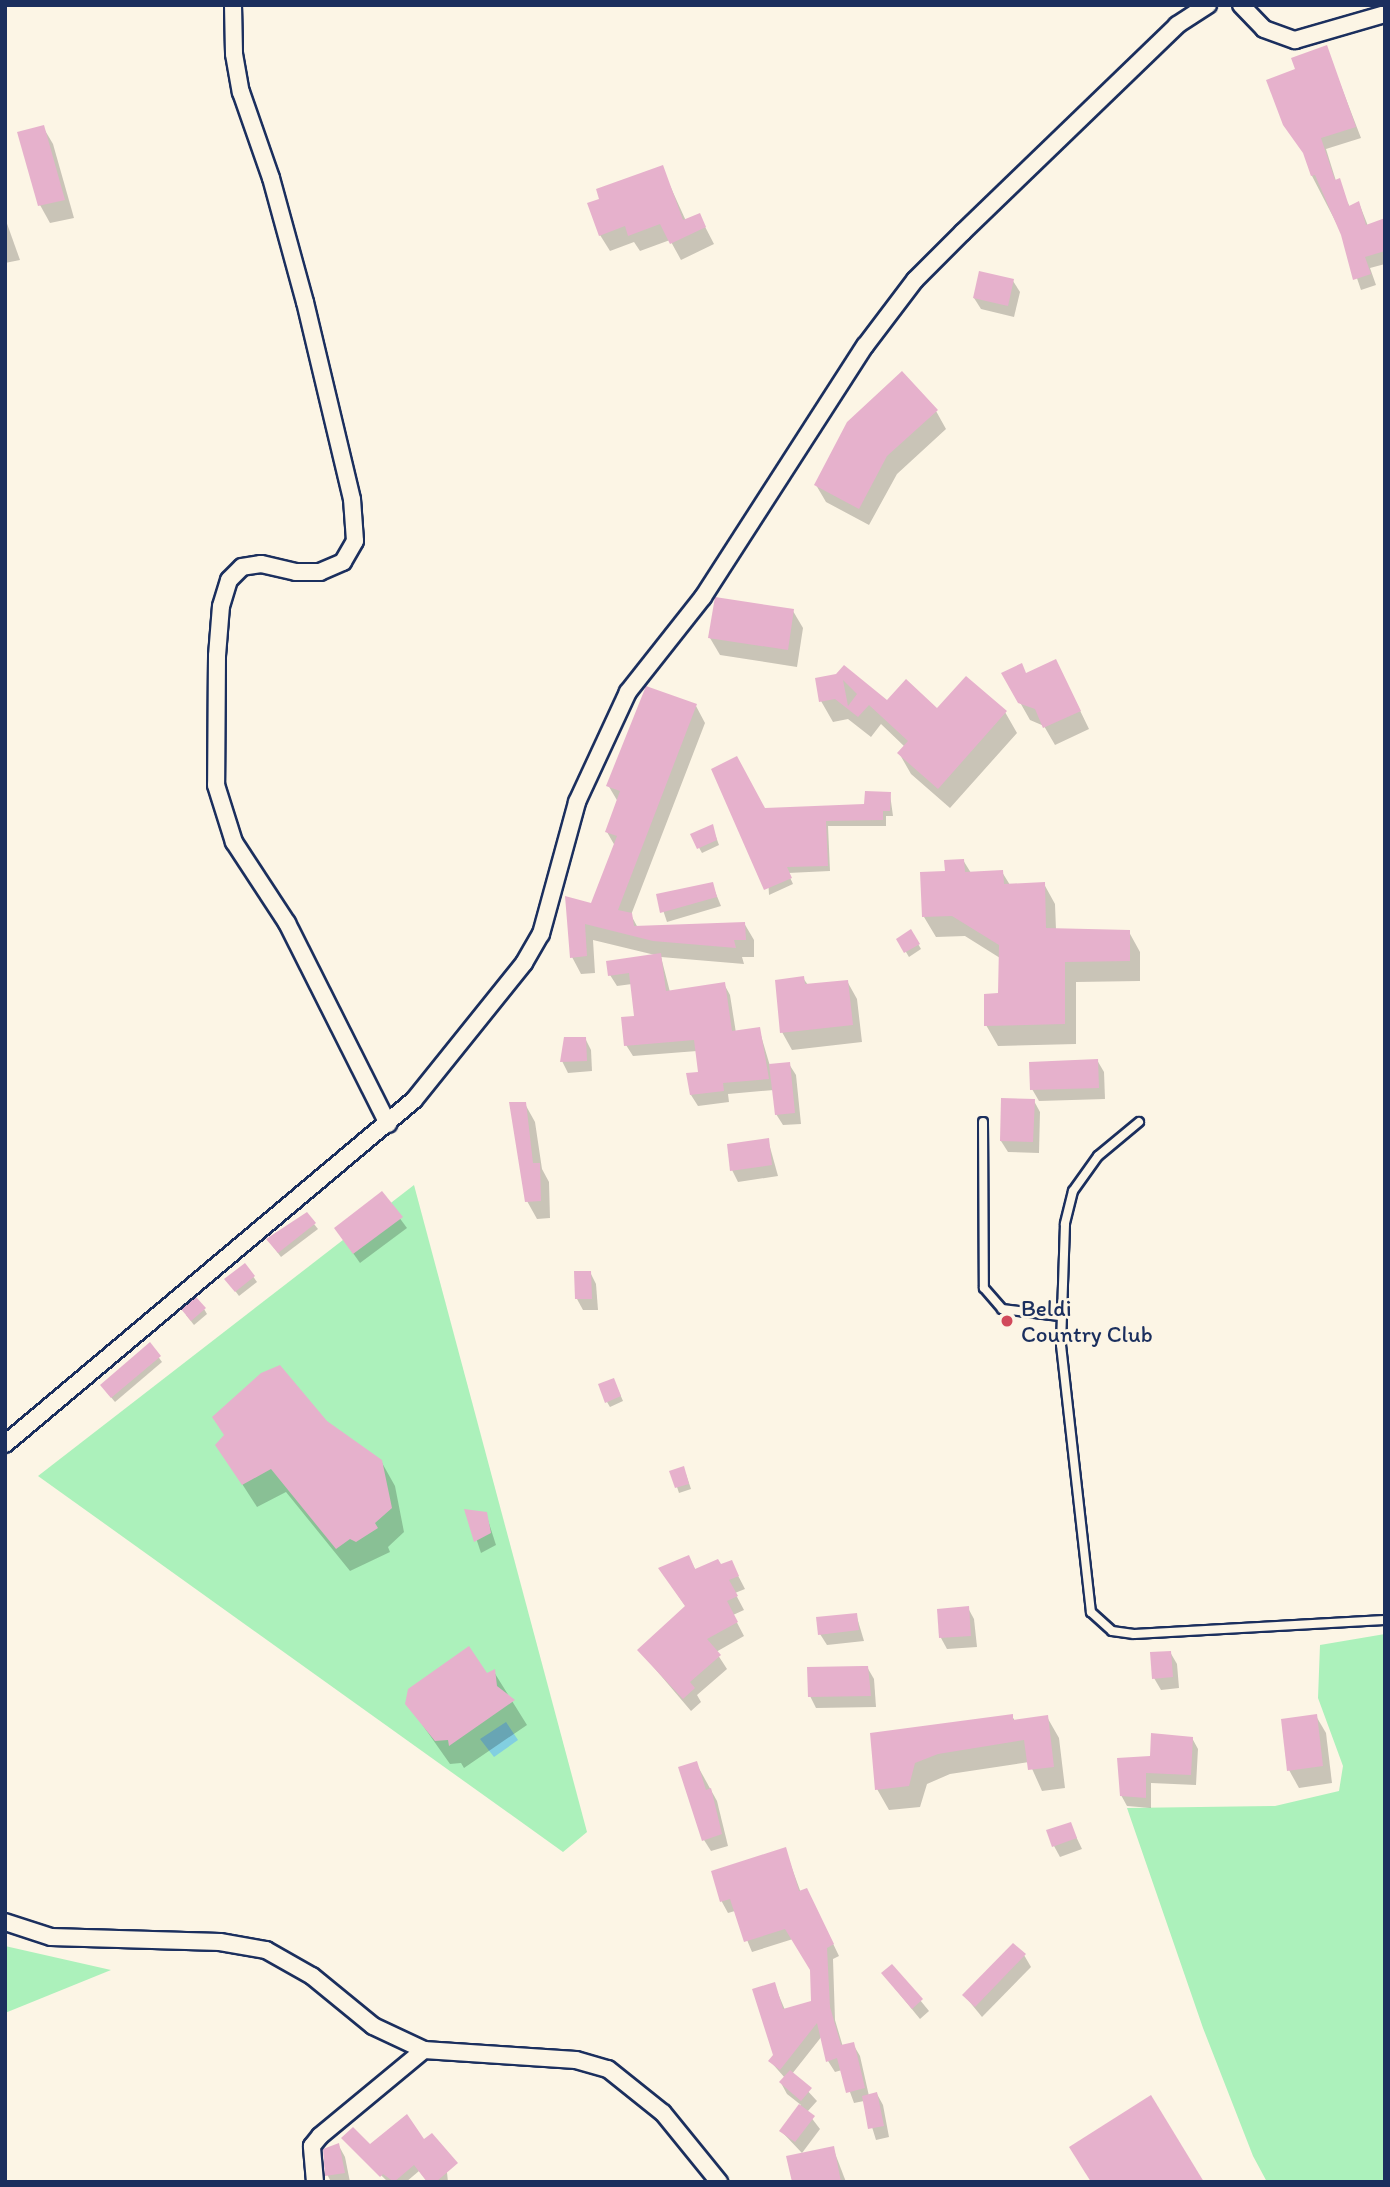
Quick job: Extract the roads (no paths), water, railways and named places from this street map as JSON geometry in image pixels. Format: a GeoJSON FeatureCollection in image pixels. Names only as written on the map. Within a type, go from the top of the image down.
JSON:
{"type":"FeatureCollection","features":[{"type":"Feature","properties":{"kind":"street"},"geometry":{"type":"LineString","coordinates":[[233,5],[234,54],[241,92],[302,289],[352,499],[355,541],[343,562],[320,572],[296,572],[261,564],[242,567],[229,580],[221,606],[217,656],[216,785],[234,842],[287,923],[388,1124]]}},
{"type":"Feature","properties":{"kind":"street"},"geometry":{"type":"LineString","coordinates":[[5,1444],[414,1100],[524,962],[541,934],[577,802],[628,692],[703,597],[865,346],[915,280],[963,232],[1177,25],[1208,5]]}},
{"type":"Feature","properties":{"kind":"street"},"geometry":{"type":"LineString","coordinates":[[1241,5],[1264,29],[1295,40],[1385,14]]}},
{"type":"Feature","properties":{"kind":"street"},"geometry":{"type":"LineString","coordinates":[[5,1922],[51,1937],[220,1942],[266,1950],[312,1976],[373,2026],[424,2050],[576,2060],[608,2069],[663,2113],[719,2182]]}},
{"type":"Feature","properties":{"kind":"street"},"geometry":{"type":"LineString","coordinates":[[315,2182],[312,2146],[320,2136],[424,2050]]}},
{"type":"Feature","properties":{"kind":"lane"},"geometry":{"type":"LineString","coordinates":[[983,1122],[984,1288],[1002,1309],[1060,1316]]}},
{"type":"Feature","properties":{"kind":"lane"},"geometry":{"type":"LineString","coordinates":[[1139,1122],[1098,1156],[1073,1191],[1065,1224],[1060,1316],[1080,1533],[1091,1612],[1101,1624],[1134,1634],[1385,1620]]}},
{"type":"Feature","properties":{"kind":"water"},"geometry":{"type":"Polygon","coordinates":[[[506,1722],[518,1740],[494,1757],[480,1739],[506,1722]]]}},
{"type":"Feature","properties":{"kind":"place","name":"Beldi Country Club"},"geometry":{"type":"Point","coordinates":[1007,1321]}}]}
